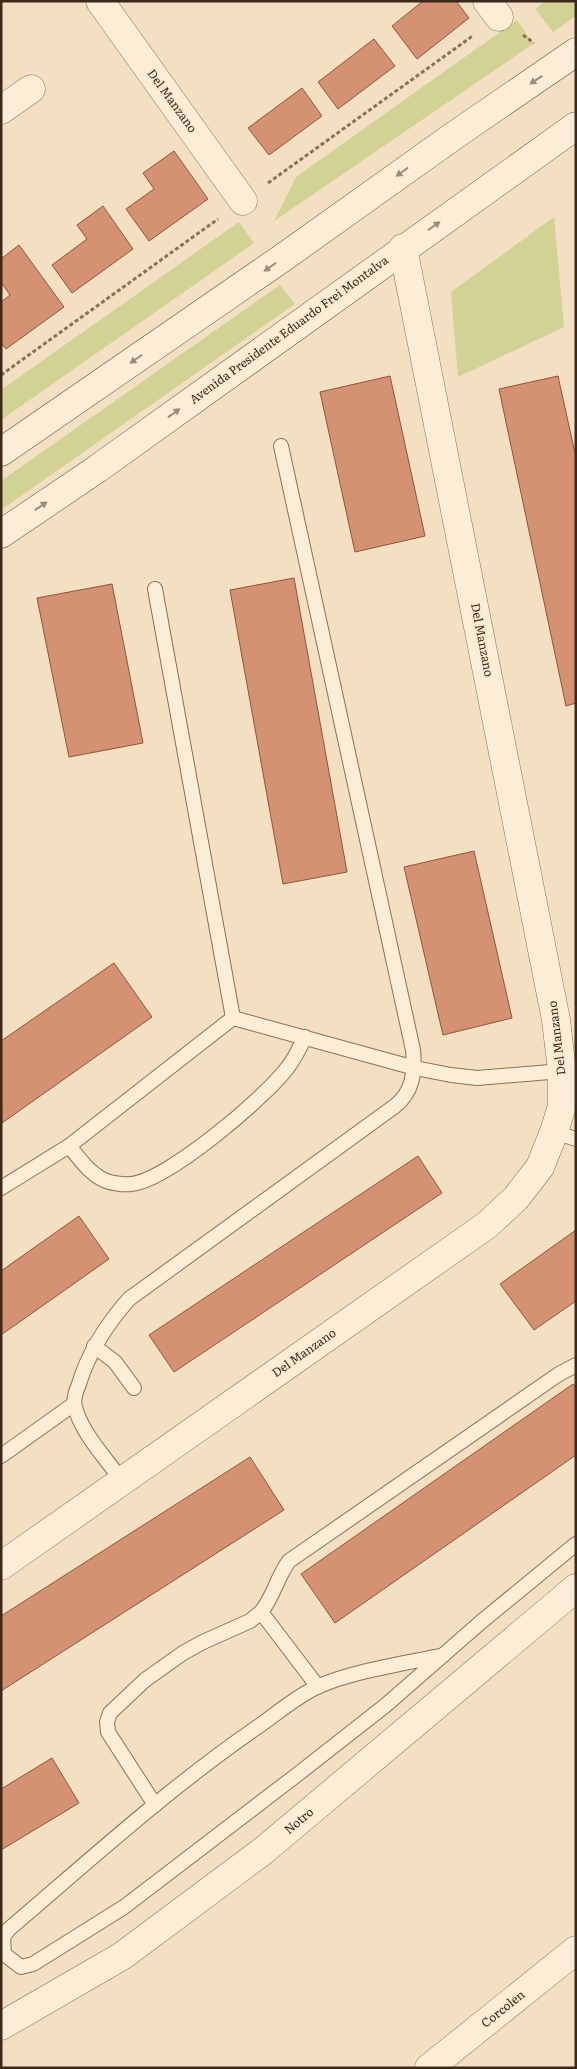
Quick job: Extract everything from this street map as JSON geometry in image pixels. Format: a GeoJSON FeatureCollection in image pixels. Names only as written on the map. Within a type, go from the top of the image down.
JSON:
{"type":"FeatureCollection","features":[{"type":"Feature","properties":{"kind":"street","name":"Del Manzano"},"geometry":{"type":"LineString","coordinates":[[100,1],[244,201]]}},
{"type":"Feature","properties":{"kind":"street"},"geometry":{"type":"LineString","coordinates":[[1,452],[282,259],[568,57]]}},
{"type":"Feature","properties":{"kind":"street"},"geometry":{"type":"LineString","coordinates":[[1,110],[31,89]]}},
{"type":"Feature","properties":{"kind":"street","name":"Avenida Presidente Eduardo Frei Montalva"},"geometry":{"type":"LineString","coordinates":[[1,534],[97,468],[576,126]]}},
{"type":"Feature","properties":{"kind":"street","name":"Del Manzano"},"geometry":{"type":"LineString","coordinates":[[1,1566],[488,1225],[516,1198],[565,1136],[562,1106],[562,1071],[556,1020],[403,248]]}},
{"type":"Feature","properties":{"kind":"street","name":"Notro"},"geometry":{"type":"LineString","coordinates":[[1,2026],[122,1956],[263,1851],[576,1588]]}},
{"type":"Feature","properties":{"kind":"street","name":"Corcolen"},"geometry":{"type":"LineString","coordinates":[[429,2068],[576,1950]]}},
{"type":"Feature","properties":{"kind":"lane"},"geometry":{"type":"LineString","coordinates":[[122,1481],[81,1422],[74,1404],[84,1366],[112,1318],[129,1299],[403,1100],[413,1080],[415,1068],[413,1050],[281,446]]}},
{"type":"Feature","properties":{"kind":"lane"},"geometry":{"type":"LineString","coordinates":[[155,589],[233,1018]]}},
{"type":"Feature","properties":{"kind":"lane"},"geometry":{"type":"LineString","coordinates":[[233,1018],[415,1068],[477,1078],[562,1071]]}},
{"type":"Feature","properties":{"kind":"lane"},"geometry":{"type":"LineString","coordinates":[[1,1188],[69,1146],[233,1018]]}},
{"type":"Feature","properties":{"kind":"lane"},"geometry":{"type":"LineString","coordinates":[[69,1146],[89,1169],[105,1181],[131,1184],[162,1173],[224,1129],[267,1091],[288,1067],[305,1038]]}},
{"type":"Feature","properties":{"kind":"lane"},"geometry":{"type":"LineString","coordinates":[[94,1346],[114,1362],[134,1388]]}},
{"type":"Feature","properties":{"kind":"lane"},"geometry":{"type":"LineString","coordinates":[[155,1805],[108,1732],[107,1722],[110,1713],[145,1680],[183,1653],[250,1621],[261,1612],[267,1605],[289,1561],[550,1380],[576,1365]]}},
{"type":"Feature","properties":{"kind":"lane"},"geometry":{"type":"LineString","coordinates":[[1,1456],[74,1404]]}},
{"type":"Feature","properties":{"kind":"lane"},"geometry":{"type":"LineString","coordinates":[[444,1655],[362,1672],[318,1687],[227,1748],[155,1805],[9,1929],[3,1938],[4,1954],[21,1967],[33,1964],[124,1907],[386,1705],[444,1655],[480,1622],[576,1544]]}},
{"type":"Feature","properties":{"kind":"lane"},"geometry":{"type":"LineString","coordinates":[[261,1612],[318,1687]]}},
{"type":"Feature","properties":{"kind":"path"},"geometry":{"type":"LineString","coordinates":[[1,374],[244,201],[493,9],[568,57]]}},
{"type":"Feature","properties":{"kind":"green space"},"geometry":{"type":"Polygon","coordinates":[[[546,1],[576,1],[576,16],[553,32],[535,9],[546,1]]]}},
{"type":"Feature","properties":{"kind":"green space"},"geometry":{"type":"Polygon","coordinates":[[[517,20],[533,44],[274,221],[296,177],[517,20]]]}},
{"type":"Feature","properties":{"kind":"green space"},"geometry":{"type":"Polygon","coordinates":[[[554,217],[564,327],[458,377],[451,292],[554,217]]]}},
{"type":"Feature","properties":{"kind":"green space"},"geometry":{"type":"Polygon","coordinates":[[[239,222],[254,243],[1,420],[1,390],[239,222]]]}},
{"type":"Feature","properties":{"kind":"green space"},"geometry":{"type":"Polygon","coordinates":[[[280,285],[295,304],[1,510],[1,481],[280,285]]]}},
{"type":"Feature","properties":{"kind":"building"},"geometry":{"type":"Polygon","coordinates":[[[423,1],[456,1],[469,18],[417,59],[392,26],[423,1]]]}},
{"type":"Feature","properties":{"kind":"building"},"geometry":{"type":"Polygon","coordinates":[[[374,39],[395,66],[338,109],[318,82],[374,39]]]}},
{"type":"Feature","properties":{"kind":"building"},"geometry":{"type":"Polygon","coordinates":[[[302,88],[322,116],[269,155],[248,128],[302,88]]]}},
{"type":"Feature","properties":{"kind":"building"},"geometry":{"type":"Polygon","coordinates":[[[174,151],[208,199],[149,241],[126,209],[154,189],[143,173],[174,151]]]}},
{"type":"Feature","properties":{"kind":"building"},"geometry":{"type":"Polygon","coordinates":[[[103,206],[133,249],[72,293],[52,265],[87,239],[77,225],[103,206]]]}},
{"type":"Feature","properties":{"kind":"building"},"geometry":{"type":"Polygon","coordinates":[[[19,245],[64,307],[6,349],[1,343],[1,302],[10,295],[1,282],[1,259],[19,245]]]}},
{"type":"Feature","properties":{"kind":"building"},"geometry":{"type":"Polygon","coordinates":[[[390,376],[425,536],[355,552],[320,392],[390,376]]]}},
{"type":"Feature","properties":{"kind":"building"},"geometry":{"type":"Polygon","coordinates":[[[558,376],[576,458],[576,703],[566,706],[499,389],[558,376]]]}},
{"type":"Feature","properties":{"kind":"building"},"geometry":{"type":"Polygon","coordinates":[[[294,578],[347,872],[283,884],[230,590],[294,578]]]}},
{"type":"Feature","properties":{"kind":"building"},"geometry":{"type":"Polygon","coordinates":[[[112,584],[143,743],[69,757],[37,598],[112,584]]]}},
{"type":"Feature","properties":{"kind":"building"},"geometry":{"type":"Polygon","coordinates":[[[474,851],[512,1018],[443,1035],[404,867],[474,851]]]}},
{"type":"Feature","properties":{"kind":"building"},"geometry":{"type":"Polygon","coordinates":[[[114,963],[152,1017],[2,1123],[1,1041],[114,963]]]}},
{"type":"Feature","properties":{"kind":"building"},"geometry":{"type":"Polygon","coordinates":[[[418,1156],[442,1193],[174,1372],[149,1335],[418,1156]]]}},
{"type":"Feature","properties":{"kind":"building"},"geometry":{"type":"Polygon","coordinates":[[[79,1216],[109,1259],[1,1335],[1,1271],[79,1216]]]}},
{"type":"Feature","properties":{"kind":"building"},"geometry":{"type":"Polygon","coordinates":[[[576,1230],[576,1301],[534,1330],[500,1284],[576,1230]]]}},
{"type":"Feature","properties":{"kind":"building"},"geometry":{"type":"Polygon","coordinates":[[[573,1384],[576,1388],[576,1455],[335,1623],[301,1574],[573,1384]]]}},
{"type":"Feature","properties":{"kind":"building"},"geometry":{"type":"Polygon","coordinates":[[[250,1457],[284,1510],[1,1691],[1,1616],[250,1457]]]}},
{"type":"Feature","properties":{"kind":"building"},"geometry":{"type":"Polygon","coordinates":[[[52,1758],[79,1803],[1,1850],[1,1789],[52,1758]]]}}]}
